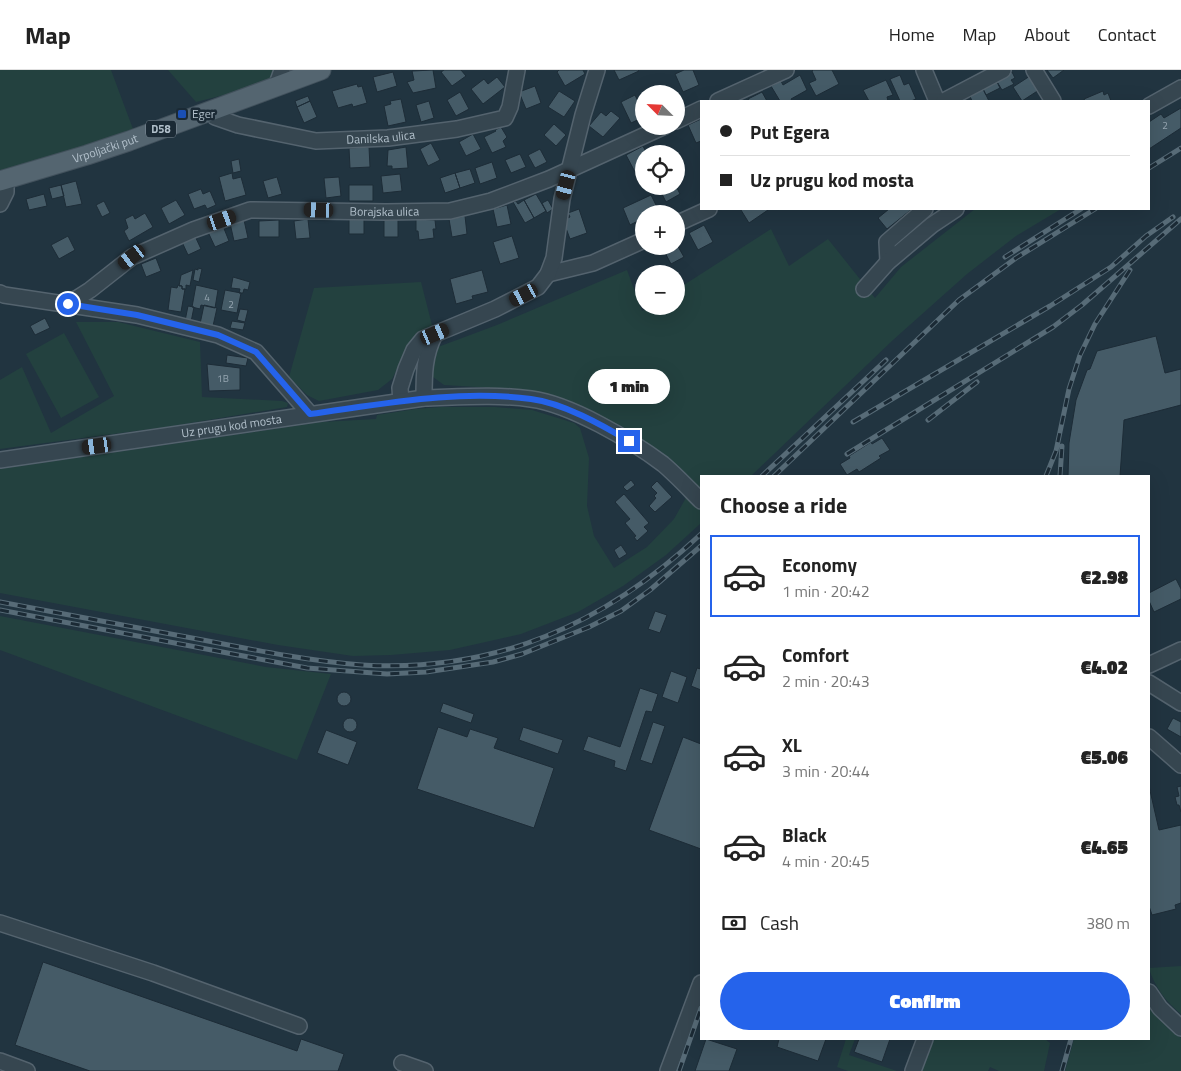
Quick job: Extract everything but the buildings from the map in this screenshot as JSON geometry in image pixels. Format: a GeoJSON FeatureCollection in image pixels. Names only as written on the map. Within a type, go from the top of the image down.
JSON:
{"type":"FeatureCollection","features":[{"type":"Feature","properties":{"kind":"main road","name":"Vrpoljački put"},"geometry":{"type":"LineString","coordinates":[[3,180],[87,155],[211,111],[279,78],[321,70]]}},
{"type":"Feature","properties":{"kind":"street","name":"Danilska ulica"},"geometry":{"type":"LineString","coordinates":[[211,111],[220,120],[238,126],[316,141],[398,137],[457,129],[506,118],[517,70]]}},
{"type":"Feature","properties":{"kind":"street"},"geometry":{"type":"LineString","coordinates":[[401,401],[400,388],[414,350],[423,339],[495,309],[538,287],[548,274],[554,258],[562,199],[583,115],[597,70]]}},
{"type":"Feature","properties":{"kind":"street"},"geometry":{"type":"LineString","coordinates":[[720,100],[786,70]]}},
{"type":"Feature","properties":{"kind":"street"},"geometry":{"type":"LineString","coordinates":[[924,70],[937,100]]}},
{"type":"Feature","properties":{"kind":"street"},"geometry":{"type":"LineString","coordinates":[[946,100],[1003,70]]}},
{"type":"Feature","properties":{"kind":"street"},"geometry":{"type":"LineString","coordinates":[[1034,70],[1052,100]]}},
{"type":"Feature","properties":{"kind":"street"},"geometry":{"type":"LineString","coordinates":[[1150,105],[1181,88]]}},
{"type":"Feature","properties":{"kind":"street"},"geometry":{"type":"LineString","coordinates":[[685,117],[700,109]]}},
{"type":"Feature","properties":{"kind":"street","name":"Borajska ulica"},"geometry":{"type":"LineString","coordinates":[[68,304],[90,290],[132,257],[193,230],[250,210],[450,211],[491,201],[570,171],[645,135]]}},
{"type":"Feature","properties":{"kind":"street"},"geometry":{"type":"LineString","coordinates":[[0,204],[6,192],[3,180]]}},
{"type":"Feature","properties":{"kind":"street"},"geometry":{"type":"LineString","coordinates":[[685,220],[707,210]]}},
{"type":"Feature","properties":{"kind":"street"},"geometry":{"type":"LineString","coordinates":[[888,262],[887,242],[924,210]]}},
{"type":"Feature","properties":{"kind":"street"},"geometry":{"type":"LineString","coordinates":[[864,290],[888,262],[932,225],[954,210]]}},
{"type":"Feature","properties":{"kind":"street"},"geometry":{"type":"LineString","coordinates":[[548,274],[593,263],[635,244]]}},
{"type":"Feature","properties":{"kind":"street"},"geometry":{"type":"LineString","coordinates":[[0,293],[137,315],[218,335],[256,352],[310,414]]}},
{"type":"Feature","properties":{"kind":"street"},"geometry":{"type":"LineString","coordinates":[[424,398],[425,362],[428,347],[435,334]]}},
{"type":"Feature","properties":{"kind":"street","name":"Uz prugu kod mosta"},"geometry":{"type":"LineString","coordinates":[[0,460],[401,401],[424,398],[488,396],[532,399],[563,408],[594,421],[640,448],[664,465],[700,500]]}},
{"type":"Feature","properties":{"kind":"street"},"geometry":{"type":"LineString","coordinates":[[1150,665],[1181,650]]}},
{"type":"Feature","properties":{"kind":"street"},"geometry":{"type":"LineString","coordinates":[[1150,683],[1181,702]]}},
{"type":"Feature","properties":{"kind":"street"},"geometry":{"type":"LineString","coordinates":[[1150,738],[1181,764]]}},
{"type":"Feature","properties":{"kind":"street"},"geometry":{"type":"LineString","coordinates":[[0,923],[153,973],[299,1026]]}},
{"type":"Feature","properties":{"kind":"street"},"geometry":{"type":"LineString","coordinates":[[668,1071],[700,986]]}},
{"type":"Feature","properties":{"kind":"street"},"geometry":{"type":"LineString","coordinates":[[1150,993],[1160,1008],[1181,1028]]}},
{"type":"Feature","properties":{"kind":"street"},"geometry":{"type":"LineString","coordinates":[[913,1071],[925,1040]]}},
{"type":"Feature","properties":{"kind":"street"},"geometry":{"type":"LineString","coordinates":[[0,1061],[27,1071]]}},
{"type":"Feature","properties":{"kind":"street"},"geometry":{"type":"LineString","coordinates":[[402,1063],[425,1071]]}},
{"type":"Feature","properties":{"kind":"green space"},"geometry":{"type":"Polygon","coordinates":[[[0,70],[111,70],[133,129],[70,151],[0,171],[0,70]]]}},
{"type":"Feature","properties":{"kind":"green space"},"geometry":{"type":"Polygon","coordinates":[[[168,70],[295,70],[232,93],[196,102],[168,70]]]}},
{"type":"Feature","properties":{"kind":"green space"},"geometry":{"type":"Polygon","coordinates":[[[974,210],[1059,210],[1016,236],[967,274],[893,340],[752,475],[700,475],[700,489],[663,453],[617,424],[568,400],[525,390],[444,385],[433,377],[428,364],[432,348],[497,325],[627,270],[635,292],[635,315],[685,315],[685,284],[771,229],[789,266],[828,239],[875,298],[901,267],[974,210]]]}},
{"type":"Feature","properties":{"kind":"green space"},"geometry":{"type":"Polygon","coordinates":[[[421,282],[433,329],[408,347],[392,379],[378,390],[319,401],[307,395],[289,377],[314,288],[421,282]]]}},
{"type":"Feature","properties":{"kind":"green space"},"geometry":{"type":"Polygon","coordinates":[[[76,322],[118,322],[200,342],[202,397],[282,401],[288,403],[287,407],[166,427],[0,449],[0,380],[22,367],[51,433],[114,396],[76,322]]]}},
{"type":"Feature","properties":{"kind":"green space"},"geometry":{"type":"Polygon","coordinates":[[[64,333],[99,397],[61,418],[26,354],[64,333]]]}},
{"type":"Feature","properties":{"kind":"green space"},"geometry":{"type":"Polygon","coordinates":[[[495,407],[532,410],[574,423],[580,428],[589,458],[587,506],[594,536],[614,568],[647,547],[674,519],[687,496],[700,509],[700,524],[666,555],[623,586],[578,612],[521,634],[450,650],[353,656],[278,645],[0,593],[0,469],[322,422],[376,419],[377,415],[416,409],[495,407]]]}},
{"type":"Feature","properties":{"kind":"green space"},"geometry":{"type":"Polygon","coordinates":[[[0,616],[266,667],[331,674],[297,760],[0,650],[0,616]]]}},
{"type":"Feature","properties":{"kind":"green space"},"geometry":{"type":"Polygon","coordinates":[[[1181,966],[1181,1014],[1161,993],[1154,981],[1150,968],[1181,966]]]}},
{"type":"Feature","properties":{"kind":"green space"},"geometry":{"type":"Polygon","coordinates":[[[1150,1009],[1171,1031],[1181,1038],[1181,1071],[1065,1071],[1074,1040],[1150,1040],[1150,1009]]]}},
{"type":"Feature","properties":{"kind":"green space"},"geometry":{"type":"Polygon","coordinates":[[[846,1040],[855,1040],[849,1055],[897,1071],[848,1071],[837,1067],[846,1040]]]}},
{"type":"Feature","properties":{"kind":"green space"},"geometry":{"type":"Polygon","coordinates":[[[934,1040],[1046,1040],[1050,1043],[1044,1071],[999,1071],[990,1067],[988,1071],[922,1071],[934,1040]]]}},
{"type":"Feature","properties":{"kind":"railway"},"geometry":{"type":"LineString","coordinates":[[1150,167],[1181,148]]}},
{"type":"Feature","properties":{"kind":"railway"},"geometry":{"type":"LineString","coordinates":[[1005,257],[1079,210]]}},
{"type":"Feature","properties":{"kind":"railway"},"geometry":{"type":"LineString","coordinates":[[775,475],[959,300],[1016,258],[1093,210]]}},
{"type":"Feature","properties":{"kind":"railway"},"geometry":{"type":"LineString","coordinates":[[853,422],[1050,306],[1111,267],[1146,236],[1173,217]]}},
{"type":"Feature","properties":{"kind":"railway"},"geometry":{"type":"LineString","coordinates":[[847,454],[1053,327],[1082,305],[1181,219]]}},
{"type":"Feature","properties":{"kind":"railway"},"geometry":{"type":"LineString","coordinates":[[1046,475],[1056,451],[1069,389],[1080,355],[1095,324],[1130,270]]}},
{"type":"Feature","properties":{"kind":"railway"},"geometry":{"type":"LineString","coordinates":[[763,475],[886,360]]}},
{"type":"Feature","properties":{"kind":"railway"},"geometry":{"type":"LineString","coordinates":[[928,420],[977,382]]}},
{"type":"Feature","properties":{"kind":"railway"},"geometry":{"type":"LineString","coordinates":[[1060,475],[1062,446]]}},
{"type":"Feature","properties":{"kind":"railway"},"geometry":{"type":"LineString","coordinates":[[0,602],[304,658],[362,665],[411,665],[458,661],[503,651],[546,636],[587,617],[626,594],[664,566],[700,535]]}},
{"type":"Feature","properties":{"kind":"railway"},"geometry":{"type":"LineString","coordinates":[[0,610],[307,668],[387,674],[426,672],[493,662],[522,654],[589,627],[621,611],[650,590],[700,547]]}},
{"type":"Feature","properties":{"kind":"railway"},"geometry":{"type":"LineString","coordinates":[[679,1071],[700,1011]]}},
{"type":"Feature","properties":{"kind":"railway"},"geometry":{"type":"LineString","coordinates":[[1062,1071],[1071,1040]]}},
{"type":"Feature","properties":{"kind":"place","name":"Eger"},"geometry":{"type":"Point","coordinates":[182,114]}},
{"type":"Feature","properties":{"kind":"route"},"geometry":{"type":"LineString","coordinates":[[68,304],[137,315],[218,335],[256,352],[310,414],[424,398],[488,396],[532,399],[563,408],[594,421],[629,441]]}}]}
